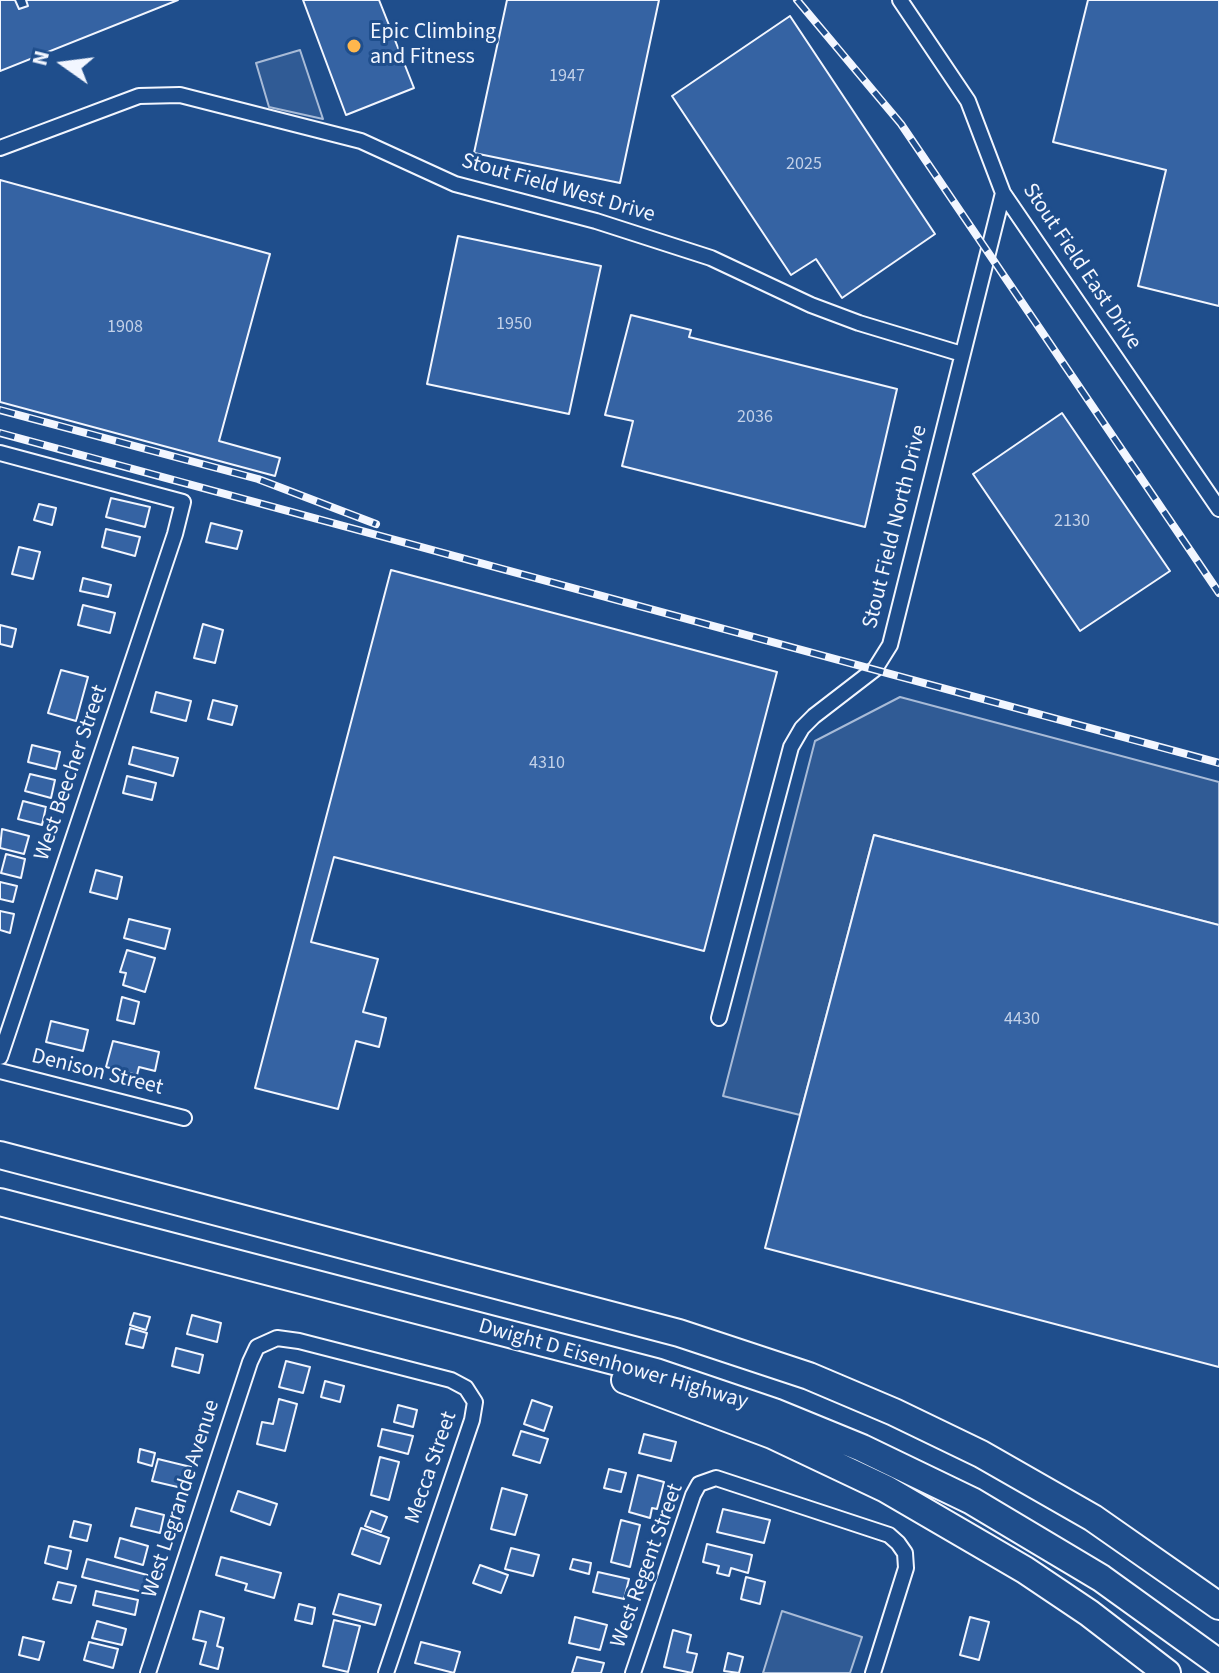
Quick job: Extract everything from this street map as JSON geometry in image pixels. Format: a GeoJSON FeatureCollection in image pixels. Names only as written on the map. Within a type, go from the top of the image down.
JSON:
{"type":"FeatureCollection","features":[{"type":"Feature","properties":{"kind":"highway","name":"Dwight D Eisenhower Highway"},"geometry":{"type":"LineString","coordinates":[[0,1155],[679,1333],[809,1376],[907,1418],[1006,1468],[1093,1518],[1219,1606]]}},
{"type":"Feature","properties":{"kind":"highway","name":"Dwight D Eisenhower Highway"},"geometry":{"type":"LineString","coordinates":[[0,1202],[656,1372],[821,1430],[972,1501],[1068,1556],[1219,1663]]}},
{"type":"Feature","properties":{"kind":"highway"},"geometry":{"type":"LineString","coordinates":[[507,1333],[772,1435],[886,1489],[1025,1570],[1111,1629],[1167,1673]]}},
{"type":"Feature","properties":{"kind":"street","name":"Stout Field East Drive"},"geometry":{"type":"LineString","coordinates":[[900,0],[968,101],[1003,193],[1219,509]]}},
{"type":"Feature","properties":{"kind":"street","name":"Stout Field West Drive"},"geometry":{"type":"LineString","coordinates":[[0,148],[139,96],[180,95],[361,141],[469,189],[596,221],[711,258],[811,305],[962,354]]}},
{"type":"Feature","properties":{"kind":"street","name":"Stout Field North Drive"},"geometry":{"type":"LineString","coordinates":[[719,1018],[791,747],[802,728],[814,716],[875,669],[890,645],[1003,193]]}},
{"type":"Feature","properties":{"kind":"street","name":"West Beecher Street"},"geometry":{"type":"LineString","coordinates":[[0,453],[183,502],[175,534],[0,1057]]}},
{"type":"Feature","properties":{"kind":"street","name":"Denison Street"},"geometry":{"type":"LineString","coordinates":[[0,1071],[184,1118]]}},
{"type":"Feature","properties":{"kind":"street","name":"Mecca Street"},"geometry":{"type":"LineString","coordinates":[[264,1343],[277,1338],[314,1344],[451,1380],[472,1394],[475,1410],[472,1420],[386,1673]]}},
{"type":"Feature","properties":{"kind":"street","name":"West Legrande Avenue"},"geometry":{"type":"LineString","coordinates":[[148,1673],[250,1362],[257,1347],[264,1343]]}},
{"type":"Feature","properties":{"kind":"street","name":"West Regent Street"},"geometry":{"type":"LineString","coordinates":[[633,1673],[686,1510],[699,1484],[721,1478],[889,1535],[898,1543],[905,1553],[906,1568],[873,1673]]}},
{"type":"Feature","properties":{"kind":"shaded area"},"geometry":{"type":"Polygon","coordinates":[[[300,50],[323,119],[269,107],[256,63],[300,50]]]}},
{"type":"Feature","properties":{"kind":"shaded area"},"geometry":{"type":"Polygon","coordinates":[[[900,697],[1219,782],[1219,925],[874,835],[800,1115],[723,1096],[815,741],[900,697]]]}},
{"type":"Feature","properties":{"kind":"shaded area"},"geometry":{"type":"Polygon","coordinates":[[[782,1611],[862,1637],[850,1673],[763,1673],[782,1611]]]}},
{"type":"Feature","properties":{"kind":"building"},"geometry":{"type":"Polygon","coordinates":[[[0,0],[15,0],[19,9],[28,6],[26,0],[178,0],[0,71],[0,0]]]}},
{"type":"Feature","properties":{"kind":"building","name":"Epic Climbing and Fitness"},"geometry":{"type":"Polygon","coordinates":[[[303,0],[379,0],[414,88],[346,115],[303,0]]]}},
{"type":"Feature","properties":{"kind":"building"},"geometry":{"type":"Polygon","coordinates":[[[507,0],[659,0],[620,183],[474,153],[507,0]]]}},
{"type":"Feature","properties":{"kind":"building"},"geometry":{"type":"Polygon","coordinates":[[[1088,0],[1219,0],[1219,306],[1138,286],[1166,170],[1053,142],[1088,0]]]}},
{"type":"Feature","properties":{"kind":"building"},"geometry":{"type":"Polygon","coordinates":[[[790,16],[935,234],[842,298],[816,259],[791,275],[672,96],[790,16]]]}},
{"type":"Feature","properties":{"kind":"building"},"geometry":{"type":"Polygon","coordinates":[[[0,180],[270,254],[219,441],[280,458],[275,476],[0,402],[0,180]]]}},
{"type":"Feature","properties":{"kind":"building"},"geometry":{"type":"Polygon","coordinates":[[[458,236],[601,266],[569,414],[427,384],[458,236]]]}},
{"type":"Feature","properties":{"kind":"building"},"geometry":{"type":"Polygon","coordinates":[[[631,315],[691,330],[689,337],[897,389],[865,527],[622,466],[633,421],[605,415],[631,315]]]}},
{"type":"Feature","properties":{"kind":"building"},"geometry":{"type":"Polygon","coordinates":[[[1062,413],[1170,571],[1080,631],[973,474],[1062,413]]]}},
{"type":"Feature","properties":{"kind":"building"},"geometry":{"type":"Polygon","coordinates":[[[111,498],[150,507],[145,527],[106,517],[111,498]]]}},
{"type":"Feature","properties":{"kind":"building"},"geometry":{"type":"Polygon","coordinates":[[[39,504],[56,508],[52,525],[34,520],[39,504]]]}},
{"type":"Feature","properties":{"kind":"building"},"geometry":{"type":"Polygon","coordinates":[[[211,523],[242,531],[237,549],[206,542],[211,523]]]}},
{"type":"Feature","properties":{"kind":"building"},"geometry":{"type":"Polygon","coordinates":[[[106,529],[140,537],[135,556],[102,547],[106,529]]]}},
{"type":"Feature","properties":{"kind":"building"},"geometry":{"type":"Polygon","coordinates":[[[19,547],[40,552],[33,579],[12,574],[19,547]]]}},
{"type":"Feature","properties":{"kind":"building"},"geometry":{"type":"Polygon","coordinates":[[[391,570],[777,672],[704,951],[334,857],[311,942],[378,959],[363,1012],[386,1018],[379,1047],[356,1041],[338,1109],[255,1088],[391,570]]]}},
{"type":"Feature","properties":{"kind":"building"},"geometry":{"type":"Polygon","coordinates":[[[83,578],[111,585],[108,597],[80,591],[83,578]]]}},
{"type":"Feature","properties":{"kind":"building"},"geometry":{"type":"Polygon","coordinates":[[[83,605],[115,613],[110,633],[78,625],[83,605]]]}},
{"type":"Feature","properties":{"kind":"building"},"geometry":{"type":"Polygon","coordinates":[[[203,624],[223,630],[215,663],[194,658],[203,624]]]}},
{"type":"Feature","properties":{"kind":"building"},"geometry":{"type":"Polygon","coordinates":[[[0,625],[16,629],[12,647],[0,644],[0,625]]]}},
{"type":"Feature","properties":{"kind":"building"},"geometry":{"type":"Polygon","coordinates":[[[61,670],[88,677],[76,721],[48,713],[61,670]]]}},
{"type":"Feature","properties":{"kind":"building"},"geometry":{"type":"Polygon","coordinates":[[[156,692],[191,701],[186,721],[151,712],[156,692]]]}},
{"type":"Feature","properties":{"kind":"building"},"geometry":{"type":"Polygon","coordinates":[[[213,700],[237,706],[232,725],[208,719],[213,700]]]}},
{"type":"Feature","properties":{"kind":"building"},"geometry":{"type":"Polygon","coordinates":[[[32,745],[60,752],[56,769],[28,762],[32,745]]]}},
{"type":"Feature","properties":{"kind":"building"},"geometry":{"type":"Polygon","coordinates":[[[133,747],[178,758],[173,776],[129,764],[133,747]]]}},
{"type":"Feature","properties":{"kind":"building"},"geometry":{"type":"Polygon","coordinates":[[[30,774],[55,780],[51,798],[25,791],[30,774]]]}},
{"type":"Feature","properties":{"kind":"building"},"geometry":{"type":"Polygon","coordinates":[[[127,776],[156,783],[152,800],[123,793],[127,776]]]}},
{"type":"Feature","properties":{"kind":"building"},"geometry":{"type":"Polygon","coordinates":[[[23,801],[46,807],[42,825],[18,819],[23,801]]]}},
{"type":"Feature","properties":{"kind":"building"},"geometry":{"type":"Polygon","coordinates":[[[2,829],[29,836],[24,854],[0,848],[2,829]]]}},
{"type":"Feature","properties":{"kind":"building"},"geometry":{"type":"Polygon","coordinates":[[[874,835],[1219,925],[1219,1367],[765,1248],[874,835]]]}},
{"type":"Feature","properties":{"kind":"building"},"geometry":{"type":"Polygon","coordinates":[[[6,854],[25,859],[21,878],[1,873],[6,854]]]}},
{"type":"Feature","properties":{"kind":"building"},"geometry":{"type":"Polygon","coordinates":[[[96,870],[122,877],[117,899],[90,892],[96,870]]]}},
{"type":"Feature","properties":{"kind":"building"},"geometry":{"type":"Polygon","coordinates":[[[0,882],[17,886],[13,902],[0,899],[0,882]]]}},
{"type":"Feature","properties":{"kind":"building"},"geometry":{"type":"Polygon","coordinates":[[[0,911],[14,914],[10,933],[0,930],[0,911]]]}},
{"type":"Feature","properties":{"kind":"building"},"geometry":{"type":"Polygon","coordinates":[[[129,919],[170,929],[165,949],[124,938],[129,919]]]}},
{"type":"Feature","properties":{"kind":"building"},"geometry":{"type":"Polygon","coordinates":[[[127,950],[155,958],[145,992],[123,985],[126,973],[120,972],[127,950]]]}},
{"type":"Feature","properties":{"kind":"building"},"geometry":{"type":"Polygon","coordinates":[[[122,997],[139,1002],[134,1024],[117,1020],[122,997]]]}},
{"type":"Feature","properties":{"kind":"building"},"geometry":{"type":"Polygon","coordinates":[[[51,1021],[88,1030],[83,1051],[46,1042],[51,1021]]]}},
{"type":"Feature","properties":{"kind":"building"},"geometry":{"type":"Polygon","coordinates":[[[113,1041],[159,1052],[155,1071],[139,1067],[137,1075],[106,1067],[113,1041]]]}},
{"type":"Feature","properties":{"kind":"building"},"geometry":{"type":"Polygon","coordinates":[[[134,1313],[150,1317],[146,1330],[130,1325],[134,1313]]]}},
{"type":"Feature","properties":{"kind":"building"},"geometry":{"type":"Polygon","coordinates":[[[192,1315],[221,1323],[217,1342],[187,1334],[192,1315]]]}},
{"type":"Feature","properties":{"kind":"building"},"geometry":{"type":"Polygon","coordinates":[[[130,1328],[147,1333],[143,1348],[126,1344],[130,1328]]]}},
{"type":"Feature","properties":{"kind":"building"},"geometry":{"type":"Polygon","coordinates":[[[176,1348],[203,1355],[199,1373],[172,1366],[176,1348]]]}},
{"type":"Feature","properties":{"kind":"building"},"geometry":{"type":"Polygon","coordinates":[[[286,1361],[310,1367],[303,1393],[279,1387],[286,1361]]]}},
{"type":"Feature","properties":{"kind":"building"},"geometry":{"type":"Polygon","coordinates":[[[325,1381],[344,1386],[340,1402],[321,1397],[325,1381]]]}},
{"type":"Feature","properties":{"kind":"building"},"geometry":{"type":"Polygon","coordinates":[[[279,1399],[297,1404],[285,1451],[257,1444],[262,1422],[273,1424],[279,1399]]]}},
{"type":"Feature","properties":{"kind":"building"},"geometry":{"type":"Polygon","coordinates":[[[532,1400],[552,1407],[544,1431],[524,1424],[532,1400]]]}},
{"type":"Feature","properties":{"kind":"building"},"geometry":{"type":"Polygon","coordinates":[[[398,1405],[417,1410],[413,1427],[394,1422],[398,1405]]]}},
{"type":"Feature","properties":{"kind":"building"},"geometry":{"type":"Polygon","coordinates":[[[382,1429],[413,1436],[408,1454],[378,1446],[382,1429]]]}},
{"type":"Feature","properties":{"kind":"building"},"geometry":{"type":"Polygon","coordinates":[[[521,1431],[548,1439],[540,1463],[513,1455],[521,1431]]]}},
{"type":"Feature","properties":{"kind":"building"},"geometry":{"type":"Polygon","coordinates":[[[644,1434],[676,1442],[671,1461],[639,1453],[644,1434]]]}},
{"type":"Feature","properties":{"kind":"building"},"geometry":{"type":"Polygon","coordinates":[[[140,1449],[155,1453],[152,1466],[138,1462],[140,1449]]]}},
{"type":"Feature","properties":{"kind":"building"},"geometry":{"type":"Polygon","coordinates":[[[380,1457],[399,1462],[389,1500],[371,1495],[380,1457]]]}},
{"type":"Feature","properties":{"kind":"building"},"geometry":{"type":"Polygon","coordinates":[[[158,1459],[191,1467],[186,1489],[152,1481],[158,1459]]]}},
{"type":"Feature","properties":{"kind":"building"},"geometry":{"type":"Polygon","coordinates":[[[609,1469],[626,1473],[621,1492],[604,1488],[609,1469]]]}},
{"type":"Feature","properties":{"kind":"building"},"geometry":{"type":"Polygon","coordinates":[[[638,1475],[664,1482],[657,1509],[652,1508],[650,1518],[629,1512],[638,1475]]]}},
{"type":"Feature","properties":{"kind":"building"},"geometry":{"type":"Polygon","coordinates":[[[502,1488],[527,1495],[515,1535],[491,1529],[502,1488]]]}},
{"type":"Feature","properties":{"kind":"building"},"geometry":{"type":"Polygon","coordinates":[[[238,1491],[277,1504],[270,1525],[231,1511],[238,1491]]]}},
{"type":"Feature","properties":{"kind":"building"},"geometry":{"type":"Polygon","coordinates":[[[136,1508],[164,1515],[160,1533],[131,1526],[136,1508]]]}},
{"type":"Feature","properties":{"kind":"building"},"geometry":{"type":"Polygon","coordinates":[[[723,1509],[770,1520],[764,1543],[717,1532],[723,1509]]]}},
{"type":"Feature","properties":{"kind":"building"},"geometry":{"type":"Polygon","coordinates":[[[371,1511],[387,1517],[381,1532],[365,1526],[371,1511]]]}},
{"type":"Feature","properties":{"kind":"building"},"geometry":{"type":"Polygon","coordinates":[[[621,1520],[640,1525],[630,1567],[611,1562],[621,1520]]]}},
{"type":"Feature","properties":{"kind":"building"},"geometry":{"type":"Polygon","coordinates":[[[74,1521],[91,1525],[87,1541],[70,1537],[74,1521]]]}},
{"type":"Feature","properties":{"kind":"building"},"geometry":{"type":"Polygon","coordinates":[[[361,1528],[389,1538],[380,1564],[352,1554],[361,1528]]]}},
{"type":"Feature","properties":{"kind":"building"},"geometry":{"type":"Polygon","coordinates":[[[120,1538],[148,1546],[143,1565],[115,1557],[120,1538]]]}},
{"type":"Feature","properties":{"kind":"building"},"geometry":{"type":"Polygon","coordinates":[[[707,1544],[752,1555],[748,1573],[731,1568],[729,1576],[717,1573],[719,1566],[703,1562],[707,1544]]]}},
{"type":"Feature","properties":{"kind":"building"},"geometry":{"type":"Polygon","coordinates":[[[49,1546],[71,1551],[67,1569],[45,1563],[49,1546]]]}},
{"type":"Feature","properties":{"kind":"building"},"geometry":{"type":"Polygon","coordinates":[[[511,1548],[539,1555],[533,1576],[505,1569],[511,1548]]]}},
{"type":"Feature","properties":{"kind":"building"},"geometry":{"type":"Polygon","coordinates":[[[221,1557],[281,1573],[274,1598],[245,1590],[247,1584],[216,1575],[221,1557]]]}},
{"type":"Feature","properties":{"kind":"building"},"geometry":{"type":"Polygon","coordinates":[[[87,1559],[151,1576],[147,1593],[82,1577],[87,1559]]]}},
{"type":"Feature","properties":{"kind":"building"},"geometry":{"type":"Polygon","coordinates":[[[573,1559],[591,1563],[589,1574],[570,1569],[573,1559]]]}},
{"type":"Feature","properties":{"kind":"building"},"geometry":{"type":"Polygon","coordinates":[[[480,1565],[508,1575],[501,1593],[473,1583],[480,1565]]]}},
{"type":"Feature","properties":{"kind":"building"},"geometry":{"type":"Polygon","coordinates":[[[598,1572],[629,1579],[624,1599],[593,1592],[598,1572]]]}},
{"type":"Feature","properties":{"kind":"building"},"geometry":{"type":"Polygon","coordinates":[[[746,1577],[765,1582],[760,1604],[741,1599],[746,1577]]]}},
{"type":"Feature","properties":{"kind":"building"},"geometry":{"type":"Polygon","coordinates":[[[58,1582],[76,1586],[71,1603],[53,1599],[58,1582]]]}},
{"type":"Feature","properties":{"kind":"building"},"geometry":{"type":"Polygon","coordinates":[[[96,1591],[138,1600],[135,1615],[93,1605],[96,1591]]]}},
{"type":"Feature","properties":{"kind":"building"},"geometry":{"type":"Polygon","coordinates":[[[339,1594],[381,1605],[375,1625],[333,1614],[339,1594]]]}},
{"type":"Feature","properties":{"kind":"building"},"geometry":{"type":"Polygon","coordinates":[[[299,1604],[315,1608],[312,1624],[295,1620],[299,1604]]]}},
{"type":"Feature","properties":{"kind":"building"},"geometry":{"type":"Polygon","coordinates":[[[200,1611],[224,1618],[217,1646],[223,1648],[218,1669],[200,1664],[206,1642],[193,1639],[200,1611]]]}},
{"type":"Feature","properties":{"kind":"building"},"geometry":{"type":"Polygon","coordinates":[[[575,1617],[607,1625],[600,1650],[569,1643],[575,1617]]]}},
{"type":"Feature","properties":{"kind":"building"},"geometry":{"type":"Polygon","coordinates":[[[970,1617],[989,1622],[979,1660],[960,1655],[970,1617]]]}},
{"type":"Feature","properties":{"kind":"building"},"geometry":{"type":"Polygon","coordinates":[[[334,1620],[360,1626],[348,1672],[323,1666],[334,1620]]]}},
{"type":"Feature","properties":{"kind":"building"},"geometry":{"type":"Polygon","coordinates":[[[97,1621],[126,1629],[122,1645],[92,1638],[97,1621]]]}},
{"type":"Feature","properties":{"kind":"building"},"geometry":{"type":"Polygon","coordinates":[[[673,1630],[691,1635],[687,1652],[697,1654],[692,1673],[664,1667],[673,1630]]]}},
{"type":"Feature","properties":{"kind":"building"},"geometry":{"type":"Polygon","coordinates":[[[23,1637],[44,1642],[39,1660],[19,1655],[23,1637]]]}},
{"type":"Feature","properties":{"kind":"building"},"geometry":{"type":"Polygon","coordinates":[[[89,1642],[118,1649],[113,1668],[84,1660],[89,1642]]]}},
{"type":"Feature","properties":{"kind":"building"},"geometry":{"type":"Polygon","coordinates":[[[421,1642],[460,1652],[454,1673],[415,1663],[421,1642]]]}},
{"type":"Feature","properties":{"kind":"building"},"geometry":{"type":"Polygon","coordinates":[[[728,1653],[743,1657],[739,1673],[724,1671],[728,1653]]]}},
{"type":"Feature","properties":{"kind":"building"},"geometry":{"type":"Polygon","coordinates":[[[577,1657],[604,1663],[601,1673],[572,1673],[577,1657]]]}},
{"type":"Feature","properties":{"kind":"railway"},"geometry":{"type":"LineString","coordinates":[[797,0],[901,124],[1219,593]]}},
{"type":"Feature","properties":{"kind":"railway"},"geometry":{"type":"LineString","coordinates":[[0,410],[258,479],[376,524]]}},
{"type":"Feature","properties":{"kind":"railway"},"geometry":{"type":"LineString","coordinates":[[0,433],[1219,763]]}},
{"type":"Feature","properties":{"kind":"place","name":"Epic Climbing and Fitness"},"geometry":{"type":"Point","coordinates":[354,46]}}]}
